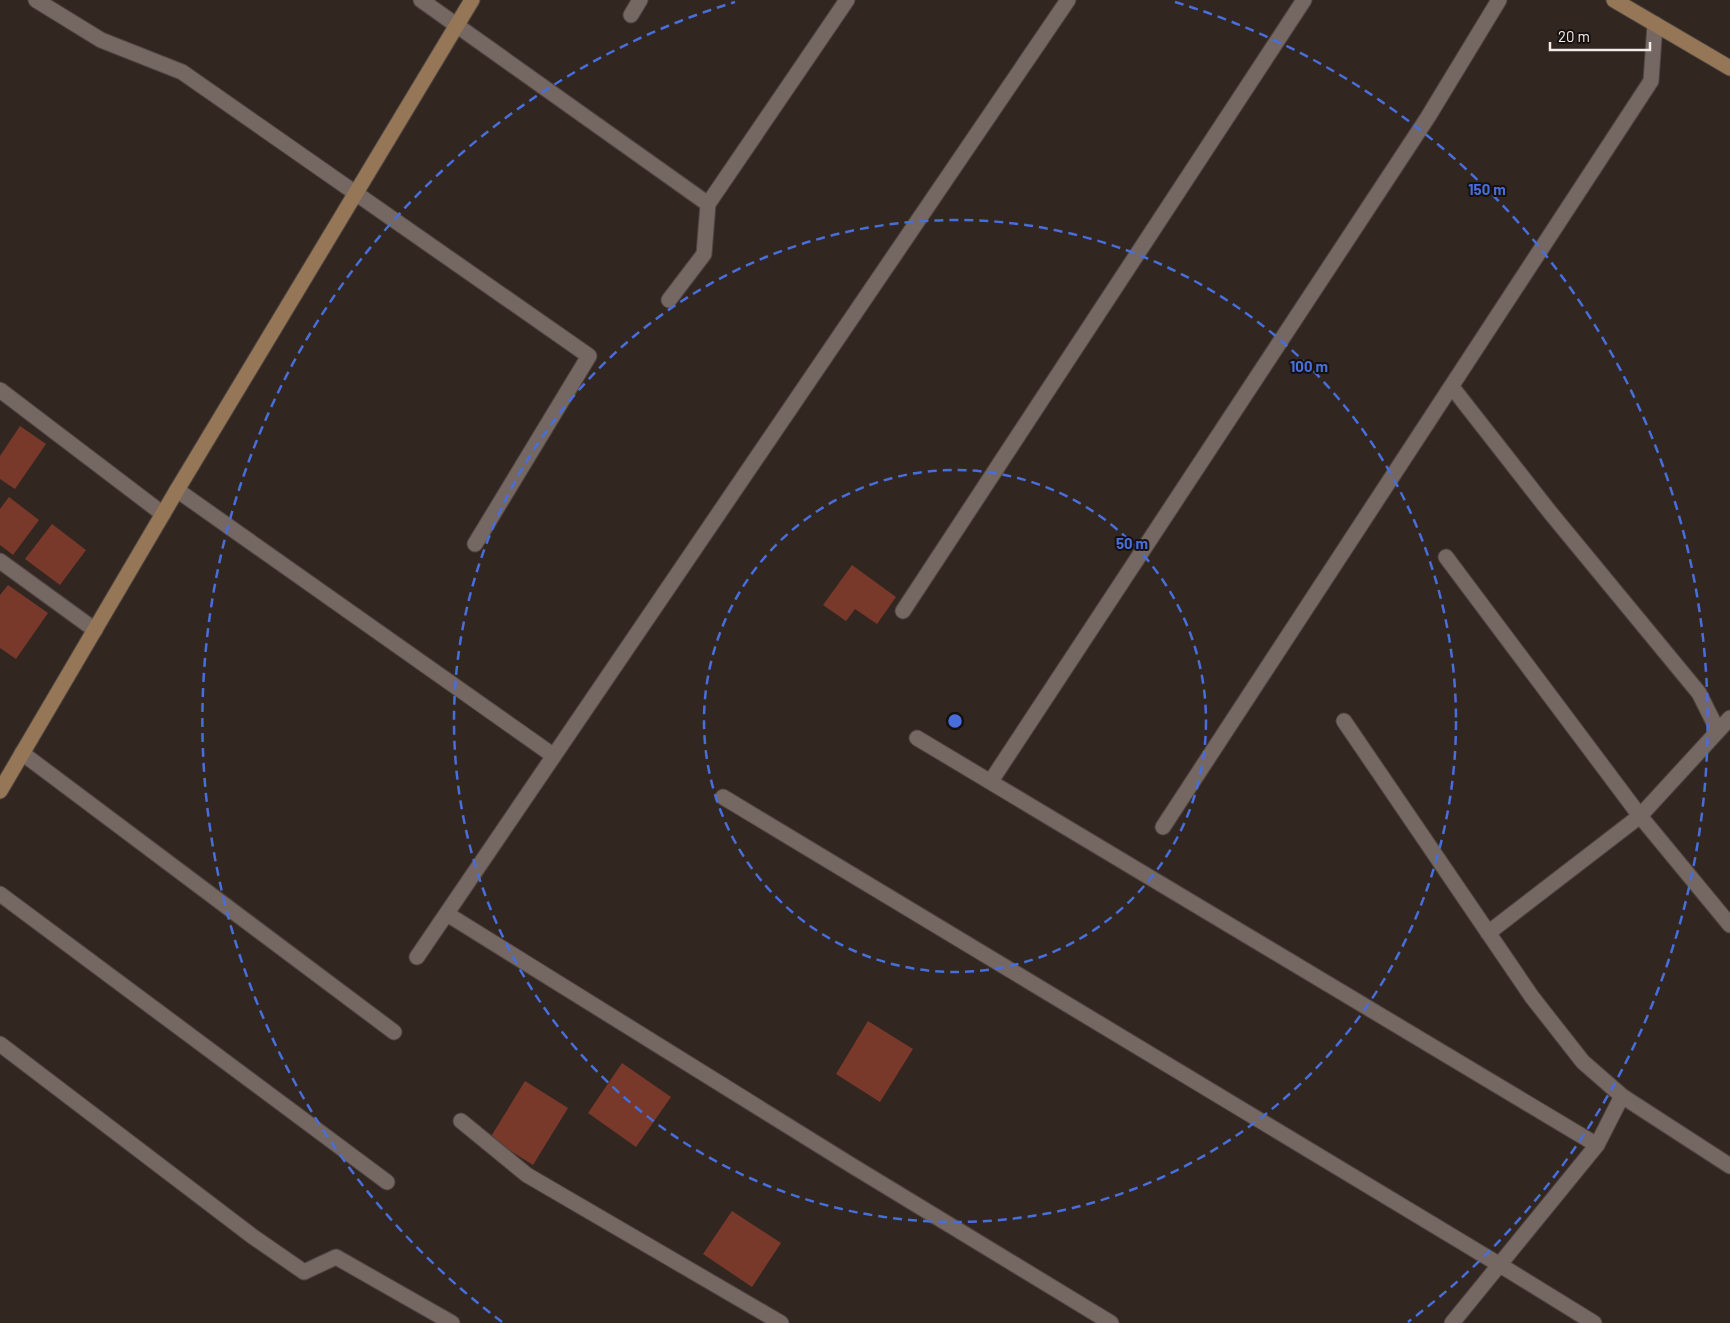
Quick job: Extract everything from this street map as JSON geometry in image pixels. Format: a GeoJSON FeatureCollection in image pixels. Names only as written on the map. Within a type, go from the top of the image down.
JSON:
{"type":"FeatureCollection","features":[{"type":"Feature","properties":{"kind":"street"},"geometry":{"type":"LineString","coordinates":[[36,0],[101,40],[182,72],[589,356],[475,544]]}},
{"type":"Feature","properties":{"kind":"street"},"geometry":{"type":"LineString","coordinates":[[421,0],[458,24],[708,204]]}},
{"type":"Feature","properties":{"kind":"street"},"geometry":{"type":"LineString","coordinates":[[0,791],[177,490],[472,0]]}},
{"type":"Feature","properties":{"kind":"street"},"geometry":{"type":"LineString","coordinates":[[631,15],[640,0]]}},
{"type":"Feature","properties":{"kind":"street"},"geometry":{"type":"LineString","coordinates":[[669,300],[704,254],[708,204],[847,0]]}},
{"type":"Feature","properties":{"kind":"street"},"geometry":{"type":"LineString","coordinates":[[417,957],[1068,0]]}},
{"type":"Feature","properties":{"kind":"street"},"geometry":{"type":"LineString","coordinates":[[903,611],[1304,0]]}},
{"type":"Feature","properties":{"kind":"street"},"geometry":{"type":"LineString","coordinates":[[990,781],[1428,117],[1499,0]]}},
{"type":"Feature","properties":{"kind":"street"},"geometry":{"type":"LineString","coordinates":[[1614,0],[1728,64]]}},
{"type":"Feature","properties":{"kind":"street"},"geometry":{"type":"LineString","coordinates":[[1163,827],[1651,81],[1655,24]]}},
{"type":"Feature","properties":{"kind":"street"},"geometry":{"type":"LineString","coordinates":[[1452,387],[1699,694],[1718,731]]}},
{"type":"Feature","properties":{"kind":"street"},"geometry":{"type":"LineString","coordinates":[[0,390],[163,514]]}},
{"type":"Feature","properties":{"kind":"street"},"geometry":{"type":"LineString","coordinates":[[177,490],[554,756]]}},
{"type":"Feature","properties":{"kind":"street"},"geometry":{"type":"LineString","coordinates":[[1446,557],[1640,816],[1730,925]]}},
{"type":"Feature","properties":{"kind":"street"},"geometry":{"type":"LineString","coordinates":[[0,561],[95,630]]}},
{"type":"Feature","properties":{"kind":"street"},"geometry":{"type":"LineString","coordinates":[[1488,933],[1640,816],[1730,718]]}},
{"type":"Feature","properties":{"kind":"street"},"geometry":{"type":"LineString","coordinates":[[1344,721],[1532,997],[1583,1062],[1622,1096],[1730,1166]]}},
{"type":"Feature","properties":{"kind":"street"},"geometry":{"type":"LineString","coordinates":[[917,738],[1597,1145]]}},
{"type":"Feature","properties":{"kind":"street"},"geometry":{"type":"LineString","coordinates":[[22,753],[394,1032]]}},
{"type":"Feature","properties":{"kind":"street"},"geometry":{"type":"LineString","coordinates":[[723,797],[1594,1323]]}},
{"type":"Feature","properties":{"kind":"street"},"geometry":{"type":"LineString","coordinates":[[0,894],[387,1182]]}},
{"type":"Feature","properties":{"kind":"street"},"geometry":{"type":"LineString","coordinates":[[447,914],[843,1160],[1111,1323]]}},
{"type":"Feature","properties":{"kind":"street"},"geometry":{"type":"LineString","coordinates":[[0,1044],[252,1236],[304,1272],[336,1257],[452,1323]]}},
{"type":"Feature","properties":{"kind":"street"},"geometry":{"type":"LineString","coordinates":[[1452,1323],[1597,1145],[1622,1096]]}},
{"type":"Feature","properties":{"kind":"street"},"geometry":{"type":"LineString","coordinates":[[460,1120],[527,1175],[781,1323]]}},
{"type":"Feature","properties":{"kind":"building"},"geometry":{"type":"Polygon","coordinates":[[[20,426],[46,444],[15,489],[0,479],[0,456],[20,426]]]}},
{"type":"Feature","properties":{"kind":"building"},"geometry":{"type":"Polygon","coordinates":[[[9,497],[39,520],[13,555],[0,545],[0,509],[9,497]]]}},
{"type":"Feature","properties":{"kind":"building"},"geometry":{"type":"Polygon","coordinates":[[[52,524],[86,550],[60,585],[25,559],[52,524]]]}},
{"type":"Feature","properties":{"kind":"building"},"geometry":{"type":"Polygon","coordinates":[[[852,565],[896,597],[877,624],[855,609],[846,621],[823,605],[852,565]]]}},
{"type":"Feature","properties":{"kind":"building"},"geometry":{"type":"Polygon","coordinates":[[[8,585],[48,613],[16,659],[0,648],[0,595],[8,585]]]}},
{"type":"Feature","properties":{"kind":"building"},"geometry":{"type":"Polygon","coordinates":[[[868,1021],[913,1049],[880,1102],[836,1074],[868,1021]]]}},
{"type":"Feature","properties":{"kind":"building"},"geometry":{"type":"Polygon","coordinates":[[[622,1063],[671,1097],[636,1147],[588,1113],[622,1063]]]}},
{"type":"Feature","properties":{"kind":"building"},"geometry":{"type":"Polygon","coordinates":[[[525,1081],[568,1108],[533,1165],[490,1138],[525,1081]]]}},
{"type":"Feature","properties":{"kind":"building"},"geometry":{"type":"Polygon","coordinates":[[[732,1211],[781,1243],[752,1287],[703,1254],[732,1211]]]}}]}
